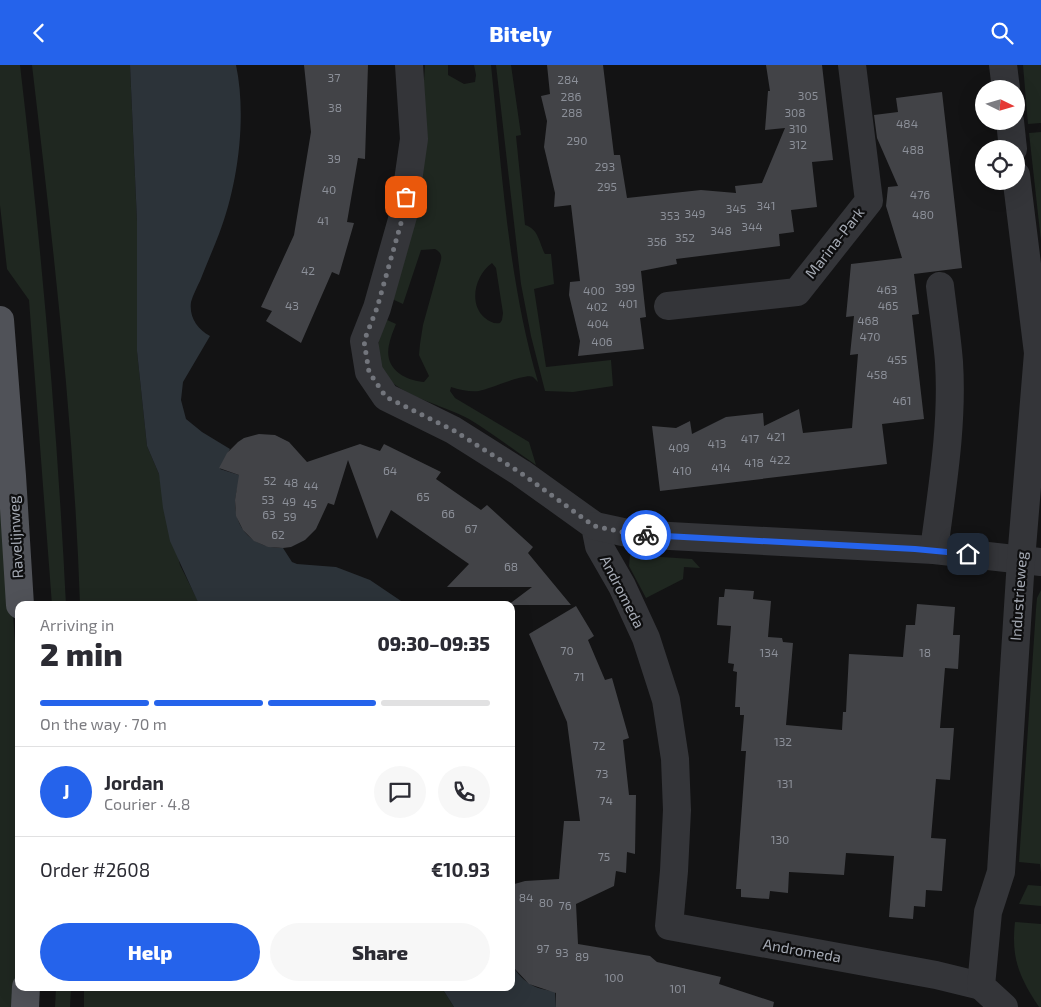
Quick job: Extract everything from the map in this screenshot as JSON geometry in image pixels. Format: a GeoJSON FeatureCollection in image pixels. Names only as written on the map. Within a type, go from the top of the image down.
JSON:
{"type":"FeatureCollection","features":[{"type":"Feature","properties":{"kind":"main road","name":"Ravelijnweg"},"geometry":{"type":"LineString","coordinates":[[0,320],[20,601]]}},
{"type":"Feature","properties":{"kind":"main road"},"geometry":{"type":"LineString","coordinates":[[25,1007],[26,991]]}},
{"type":"Feature","properties":{"kind":"street"},"geometry":{"type":"LineString","coordinates":[[409,65],[414,139],[403,216],[377,308],[364,341],[369,372],[386,397],[453,430],[521,473],[594,526],[632,534],[934,550],[1031,561]]}},
{"type":"Feature","properties":{"kind":"street","name":"Marina-Park"},"geometry":{"type":"LineString","coordinates":[[668,306],[797,291],[869,201],[852,65]]}},
{"type":"Feature","properties":{"kind":"street"},"geometry":{"type":"LineString","coordinates":[[1003,65],[1005,80]]}},
{"type":"Feature","properties":{"kind":"street","name":"Industrieweg"},"geometry":{"type":"LineString","coordinates":[[981,986],[988,913],[1002,872],[1031,561],[1038,353],[1018,190]]}},
{"type":"Feature","properties":{"kind":"street"},"geometry":{"type":"LineString","coordinates":[[934,550],[944,473],[948,415],[949,363],[940,286]]}},
{"type":"Feature","properties":{"kind":"street","name":"Andromeda"},"geometry":{"type":"LineString","coordinates":[[594,526],[599,546],[622,586],[646,638],[666,700],[675,759],[677,810],[669,926],[936,975],[981,986]]}},
{"type":"Feature","properties":{"kind":"street"},"geometry":{"type":"LineString","coordinates":[[981,986],[1004,1007]]}},
{"type":"Feature","properties":{"kind":"shaded area"},"geometry":{"type":"Polygon","coordinates":[[[0,65],[20,65],[48,334],[66,601],[52,601],[29,300],[7,269],[0,205],[0,65]]]}},
{"type":"Feature","properties":{"kind":"shaded area"},"geometry":{"type":"Polygon","coordinates":[[[32,65],[130,65],[137,221],[137,351],[147,446],[159,474],[180,565],[198,601],[80,601],[68,402],[32,65]]]}},
{"type":"Feature","properties":{"kind":"shaded area"},"geometry":{"type":"Polygon","coordinates":[[[130,65],[236,65],[241,106],[236,173],[226,215],[191,302],[191,313],[195,322],[201,330],[210,336],[183,382],[181,400],[186,419],[202,432],[230,449],[220,469],[255,480],[238,486],[236,498],[238,520],[250,537],[270,547],[283,548],[292,562],[297,564],[336,567],[370,580],[401,601],[198,601],[170,541],[163,508],[159,474],[147,446],[137,351],[137,221],[130,65]]]}},
{"type":"Feature","properties":{"kind":"shaded area"},"geometry":{"type":"Polygon","coordinates":[[[425,65],[448,65],[448,75],[464,84],[475,82],[474,65],[491,65],[507,225],[520,304],[538,382],[529,376],[479,391],[465,391],[451,387],[450,391],[455,398],[529,442],[536,465],[469,419],[407,392],[387,377],[381,368],[378,349],[385,319],[396,324],[388,350],[389,359],[394,369],[403,376],[424,382],[429,376],[419,355],[423,325],[441,260],[439,252],[435,249],[421,250],[403,304],[392,299],[404,262],[415,217],[425,65]],[[492,263],[481,275],[475,298],[480,312],[485,318],[494,323],[500,323],[503,313],[496,268],[492,263]]]}},
{"type":"Feature","properties":{"kind":"shaded area"},"geometry":{"type":"Polygon","coordinates":[[[496,65],[511,65],[521,135],[516,136],[525,225],[536,233],[545,254],[551,254],[554,284],[534,289],[546,367],[611,360],[613,386],[573,392],[545,391],[531,336],[521,284],[496,65]]]}},
{"type":"Feature","properties":{"kind":"shaded area"},"geometry":{"type":"Polygon","coordinates":[[[1023,65],[1041,65],[1041,123],[1028,124],[1023,65]]]}},
{"type":"Feature","properties":{"kind":"shaded area"},"geometry":{"type":"Polygon","coordinates":[[[1041,132],[1041,241],[1029,133],[1041,132]]]}},
{"type":"Feature","properties":{"kind":"shaded area"},"geometry":{"type":"Polygon","coordinates":[[[0,424],[15,643],[15,991],[17,991],[17,1007],[0,1007],[0,424]]]}},
{"type":"Feature","properties":{"kind":"shaded area"},"geometry":{"type":"Polygon","coordinates":[[[630,555],[692,559],[700,568],[684,567],[683,579],[646,598],[629,566],[630,555]]]}},
{"type":"Feature","properties":{"kind":"shaded area"},"geometry":{"type":"Polygon","coordinates":[[[1041,590],[1041,873],[1040,864],[1019,862],[1036,609],[1037,598],[1041,590]]]}},
{"type":"Feature","properties":{"kind":"shaded area"},"geometry":{"type":"Polygon","coordinates":[[[1028,885],[1041,886],[1041,906],[1019,904],[1028,885]]]}},
{"type":"Feature","properties":{"kind":"shaded area"},"geometry":{"type":"Polygon","coordinates":[[[1015,922],[1041,924],[1041,1007],[1039,1007],[1026,986],[1018,967],[1014,946],[1015,922]]]}},
{"type":"Feature","properties":{"kind":"shaded area"},"geometry":{"type":"Polygon","coordinates":[[[515,969],[529,983],[541,989],[555,991],[556,1007],[454,1007],[444,991],[515,991],[515,969]]]}},
{"type":"Feature","properties":{"kind":"shaded area"},"geometry":{"type":"Polygon","coordinates":[[[56,991],[71,991],[70,1007],[55,1007],[56,991]]]}},
{"type":"Feature","properties":{"kind":"shaded area"},"geometry":{"type":"Polygon","coordinates":[[[84,991],[444,991],[454,1007],[84,1007],[84,991]]]}},
{"type":"Feature","properties":{"kind":"building"},"geometry":{"type":"Polygon","coordinates":[[[304,65],[368,65],[365,159],[358,158],[347,222],[354,223],[339,275],[332,272],[301,343],[266,321],[272,311],[261,307],[294,235],[311,132],[304,65]]]}},
{"type":"Feature","properties":{"kind":"building"},"geometry":{"type":"Polygon","coordinates":[[[547,65],[603,65],[614,155],[620,155],[627,198],[701,190],[736,193],[735,186],[762,183],[785,128],[765,130],[768,91],[770,91],[766,65],[822,65],[833,160],[812,162],[817,207],[791,210],[794,232],[779,234],[780,246],[676,259],[677,264],[641,271],[646,317],[640,318],[644,349],[578,356],[580,341],[569,295],[570,282],[580,281],[571,205],[554,207],[555,193],[544,147],[547,121],[541,96],[550,94],[547,65]]]}},
{"type":"Feature","properties":{"kind":"building"},"geometry":{"type":"Polygon","coordinates":[[[942,92],[962,268],[914,274],[919,314],[912,315],[924,419],[882,424],[887,464],[660,491],[652,426],[676,428],[690,421],[692,434],[726,417],[763,413],[764,426],[799,409],[803,433],[852,428],[858,354],[850,355],[854,316],[846,317],[851,264],[902,258],[886,206],[888,187],[898,186],[877,138],[874,115],[898,112],[896,98],[942,92]]]}},
{"type":"Feature","properties":{"kind":"building"},"geometry":{"type":"Polygon","coordinates":[[[259,434],[275,435],[289,442],[307,462],[360,444],[380,451],[384,444],[441,472],[436,479],[481,510],[487,505],[533,547],[528,553],[571,605],[515,605],[515,601],[513,601],[532,587],[447,587],[469,564],[391,510],[377,539],[348,460],[334,505],[328,503],[316,529],[305,540],[291,547],[283,548],[268,547],[254,541],[243,530],[236,516],[235,500],[239,475],[219,468],[227,453],[244,438],[259,434]]]}},
{"type":"Feature","properties":{"kind":"building"},"geometry":{"type":"Polygon","coordinates":[[[725,589],[754,591],[753,599],[771,601],[768,637],[782,638],[783,642],[793,643],[786,725],[842,730],[843,712],[846,712],[849,654],[903,657],[906,625],[915,625],[917,604],[955,607],[953,635],[960,635],[958,669],[945,668],[940,728],[954,728],[950,780],[936,779],[931,838],[946,839],[942,891],[926,890],[925,907],[914,906],[913,919],[889,917],[894,856],[846,853],[844,875],[789,872],[788,893],[770,891],[769,899],[741,897],[741,889],[736,889],[746,751],[741,751],[744,715],[740,715],[740,707],[735,707],[737,672],[733,671],[734,664],[728,663],[731,626],[717,625],[719,597],[724,597],[725,589]]]}},
{"type":"Feature","properties":{"kind":"building"},"geometry":{"type":"Polygon","coordinates":[[[576,606],[594,636],[588,640],[605,680],[612,678],[629,738],[623,740],[629,795],[636,795],[635,854],[627,852],[626,873],[616,871],[614,886],[576,904],[578,944],[650,956],[657,962],[721,977],[719,984],[774,1002],[773,1007],[556,1007],[556,993],[529,984],[515,969],[515,884],[525,881],[559,879],[564,821],[580,821],[567,722],[529,634],[576,606]]]}},
{"type":"Feature","properties":{"kind":"way so far"},"geometry":{"type":"LineString","coordinates":[[406,197],[403,216],[377,308],[364,341],[369,372],[386,397],[453,430],[521,473],[594,526],[646,535]]}},
{"type":"Feature","properties":{"kind":"route"},"geometry":{"type":"LineString","coordinates":[[646,535],[934,550],[968,554]]}}]}
